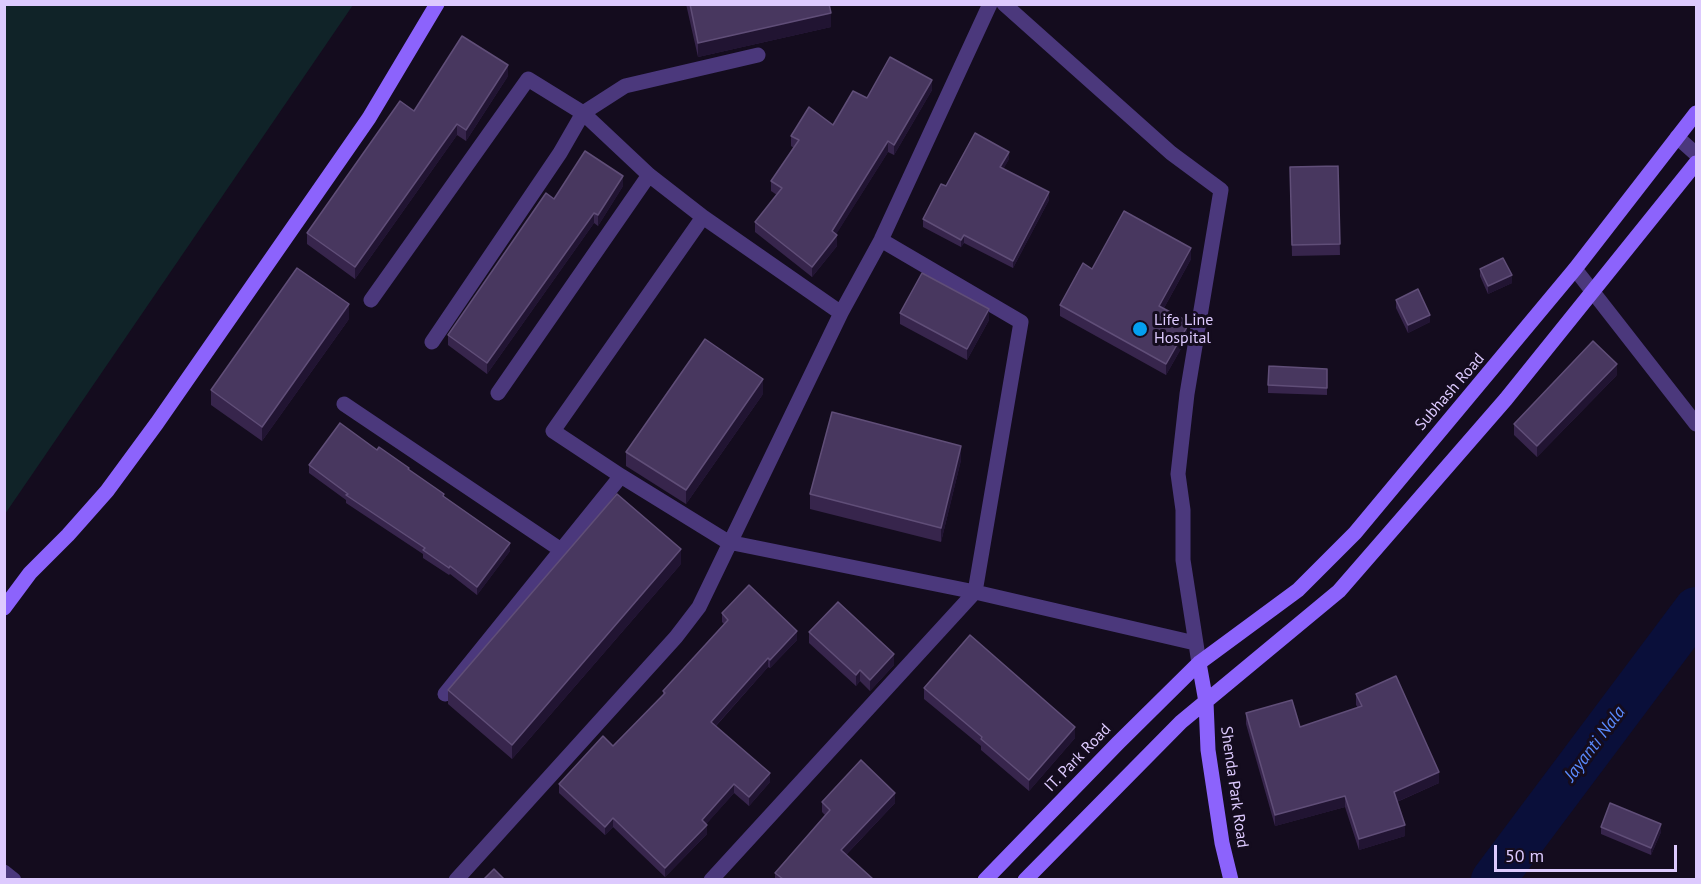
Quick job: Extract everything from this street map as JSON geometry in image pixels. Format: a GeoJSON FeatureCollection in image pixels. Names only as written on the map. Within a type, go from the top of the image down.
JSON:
{"type":"FeatureCollection","features":[{"type":"Feature","properties":{"kind":"main road"},"geometry":{"type":"LineString","coordinates":[[4,608],[30,573],[68,535],[107,490],[157,423],[369,118],[437,4]]}},
{"type":"Feature","properties":{"kind":"main road","name":"Subhash Road"},"geometry":{"type":"LineString","coordinates":[[1199,663],[1298,590],[1355,533],[1575,269],[1696,113]]}},
{"type":"Feature","properties":{"kind":"main road"},"geometry":{"type":"LineString","coordinates":[[1025,879],[1181,722],[1339,591],[1506,399],[1696,163]]}},
{"type":"Feature","properties":{"kind":"main road","name":"Shenda Park Road"},"geometry":{"type":"LineString","coordinates":[[1199,663],[1206,702],[1208,750],[1222,843],[1231,879]]}},
{"type":"Feature","properties":{"kind":"main road","name":"IT. Park Road"},"geometry":{"type":"LineString","coordinates":[[985,879],[1199,663]]}},
{"type":"Feature","properties":{"kind":"street"},"geometry":{"type":"LineString","coordinates":[[456,879],[676,637],[699,607],[714,578],[728,542],[841,313],[881,240],[990,4]]}},
{"type":"Feature","properties":{"kind":"street"},"geometry":{"type":"LineString","coordinates":[[1004,4],[1171,153],[1221,190],[1187,394],[1178,474],[1183,510],[1183,560],[1199,663]]}},
{"type":"Feature","properties":{"kind":"street"},"geometry":{"type":"LineString","coordinates":[[432,342],[560,153],[583,113],[625,87],[758,55]]}},
{"type":"Feature","properties":{"kind":"street"},"geometry":{"type":"LineString","coordinates":[[371,300],[528,79],[583,113],[649,176],[703,217],[841,313]]}},
{"type":"Feature","properties":{"kind":"street"},"geometry":{"type":"LineString","coordinates":[[1677,137],[1696,154]]}},
{"type":"Feature","properties":{"kind":"street"},"geometry":{"type":"LineString","coordinates":[[498,393],[649,176]]}},
{"type":"Feature","properties":{"kind":"street"},"geometry":{"type":"LineString","coordinates":[[703,217],[553,431],[728,542],[975,592],[1195,643]]}},
{"type":"Feature","properties":{"kind":"street"},"geometry":{"type":"LineString","coordinates":[[711,879],[975,592],[1021,322],[881,240]]}},
{"type":"Feature","properties":{"kind":"street"},"geometry":{"type":"LineString","coordinates":[[1575,269],[1696,424]]}},
{"type":"Feature","properties":{"kind":"street"},"geometry":{"type":"LineString","coordinates":[[344,404],[561,550]]}},
{"type":"Feature","properties":{"kind":"street"},"geometry":{"type":"LineString","coordinates":[[445,694],[621,476]]}},
{"type":"Feature","properties":{"kind":"street"},"geometry":{"type":"LineString","coordinates":[[4,872],[14,879]]}},
{"type":"Feature","properties":{"kind":"green space"},"geometry":{"type":"Polygon","coordinates":[[[4,5],[353,5],[5,514],[4,5]]]}},
{"type":"Feature","properties":{"kind":"building"},"geometry":{"type":"Polygon","coordinates":[[[690,4],[829,4],[831,13],[698,43],[690,4]]]}},
{"type":"Feature","properties":{"kind":"building"},"geometry":{"type":"Polygon","coordinates":[[[462,36],[508,65],[466,130],[457,124],[355,267],[307,233],[400,101],[414,111],[462,36]]]}},
{"type":"Feature","properties":{"kind":"building"},"geometry":{"type":"Polygon","coordinates":[[[890,57],[932,80],[894,145],[888,141],[832,231],[837,235],[812,267],[755,222],[782,188],[771,181],[799,140],[791,136],[809,107],[833,125],[853,91],[867,98],[890,57]]]}},
{"type":"Feature","properties":{"kind":"building"},"geometry":{"type":"Polygon","coordinates":[[[975,133],[1009,152],[1000,167],[1049,192],[1013,261],[964,235],[961,240],[923,219],[941,184],[946,186],[975,133]]]}},
{"type":"Feature","properties":{"kind":"building"},"geometry":{"type":"Polygon","coordinates":[[[585,151],[623,176],[598,215],[594,213],[487,363],[448,335],[546,193],[554,199],[585,151]]]}},
{"type":"Feature","properties":{"kind":"building"},"geometry":{"type":"Polygon","coordinates":[[[1338,166],[1340,244],[1292,245],[1290,167],[1338,166]]]}},
{"type":"Feature","properties":{"kind":"building"},"geometry":{"type":"Polygon","coordinates":[[[1124,211],[1191,248],[1159,306],[1187,321],[1187,327],[1166,364],[1060,305],[1083,263],[1092,269],[1124,211]]]}},
{"type":"Feature","properties":{"kind":"building"},"geometry":{"type":"Polygon","coordinates":[[[1503,258],[1512,275],[1488,286],[1480,269],[1503,258]]]}},
{"type":"Feature","properties":{"kind":"building"},"geometry":{"type":"Polygon","coordinates":[[[297,268],[349,304],[262,427],[211,390],[297,268]]]}},
{"type":"Feature","properties":{"kind":"building"},"geometry":{"type":"Polygon","coordinates":[[[922,273],[989,309],[967,349],[900,313],[922,273]]]}},
{"type":"Feature","properties":{"kind":"building"},"geometry":{"type":"Polygon","coordinates":[[[1418,289],[1430,315],[1408,325],[1396,300],[1418,289]]]}},
{"type":"Feature","properties":{"kind":"building"},"geometry":{"type":"Polygon","coordinates":[[[705,339],[763,379],[686,490],[626,452],[705,339]]]}},
{"type":"Feature","properties":{"kind":"building"},"geometry":{"type":"Polygon","coordinates":[[[1593,341],[1617,364],[1537,446],[1514,424],[1593,341]]]}},
{"type":"Feature","properties":{"kind":"building"},"geometry":{"type":"Polygon","coordinates":[[[1269,366],[1327,369],[1327,388],[1268,385],[1269,366]]]}},
{"type":"Feature","properties":{"kind":"building"},"geometry":{"type":"Polygon","coordinates":[[[832,412],[961,446],[941,528],[810,494],[832,412]]]}},
{"type":"Feature","properties":{"kind":"building"},"geometry":{"type":"Polygon","coordinates":[[[340,423],[377,450],[379,447],[409,468],[444,494],[443,496],[510,543],[477,587],[450,566],[449,568],[423,550],[425,548],[346,495],[348,494],[309,465],[340,423]]]}},
{"type":"Feature","properties":{"kind":"building"},"geometry":{"type":"Polygon","coordinates":[[[617,494],[681,549],[512,745],[448,690],[617,494]]]}},
{"type":"Feature","properties":{"kind":"building"},"geometry":{"type":"Polygon","coordinates":[[[749,585],[797,631],[770,660],[768,658],[711,722],[770,773],[749,797],[734,784],[702,820],[707,825],[665,868],[613,818],[605,827],[559,784],[603,736],[613,746],[665,693],[663,691],[728,620],[722,613],[749,585]]]}},
{"type":"Feature","properties":{"kind":"building"},"geometry":{"type":"Polygon","coordinates":[[[838,602],[894,654],[870,680],[860,670],[856,675],[809,632],[838,602]]]}},
{"type":"Feature","properties":{"kind":"building"},"geometry":{"type":"Polygon","coordinates":[[[970,635],[1075,727],[1029,780],[924,688],[970,635]]]}},
{"type":"Feature","properties":{"kind":"building"},"geometry":{"type":"Polygon","coordinates":[[[1396,676],[1439,772],[1394,792],[1405,825],[1359,839],[1345,796],[1275,815],[1246,713],[1292,700],[1300,727],[1362,706],[1356,694],[1396,676]]]}},
{"type":"Feature","properties":{"kind":"building"},"geometry":{"type":"Polygon","coordinates":[[[861,760],[895,793],[841,850],[873,879],[783,879],[775,873],[830,810],[822,802],[861,760]]]}},
{"type":"Feature","properties":{"kind":"building"},"geometry":{"type":"Polygon","coordinates":[[[1610,803],[1661,824],[1651,848],[1601,827],[1610,803]]]}},
{"type":"Feature","properties":{"kind":"building"},"geometry":{"type":"Polygon","coordinates":[[[494,869],[504,879],[484,879],[494,869]]]}},
{"type":"Feature","properties":{"kind":"waterway","name":"Jayanti Nala"},"geometry":{"type":"LineString","coordinates":[[1493,880],[1696,609]]}},
{"type":"Feature","properties":{"kind":"place","name":"Life Line Hospital"},"geometry":{"type":"Point","coordinates":[1140,329]}}]}
